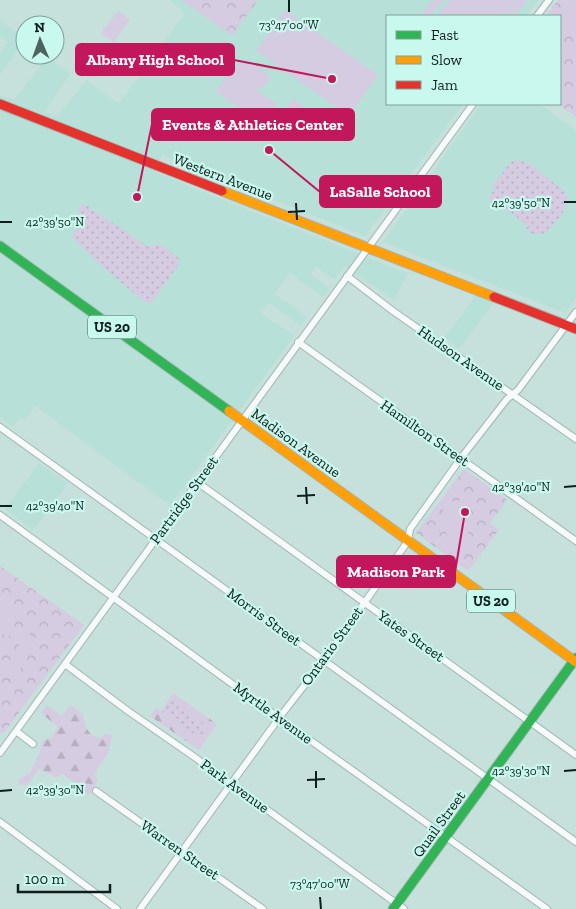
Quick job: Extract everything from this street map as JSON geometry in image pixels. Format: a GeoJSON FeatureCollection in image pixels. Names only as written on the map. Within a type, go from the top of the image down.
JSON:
{"type":"FeatureCollection","features":[{"type":"Feature","properties":{"kind":"street"},"geometry":{"type":"LineString","coordinates":[[538,15],[549,0]]}},
{"type":"Feature","properties":{"kind":"street","name":"Western Avenue"},"geometry":{"type":"LineString","coordinates":[[0,104],[576,329]]}},
{"type":"Feature","properties":{"kind":"street","name":"Partridge Street"},"geometry":{"type":"LineString","coordinates":[[0,753],[472,105]]}},
{"type":"Feature","properties":{"kind":"street","name":"Madison Avenue"},"geometry":{"type":"LineString","coordinates":[[0,246],[575,660]]}},
{"type":"Feature","properties":{"kind":"street","name":"Hudson Avenue"},"geometry":{"type":"LineString","coordinates":[[347,276],[576,439]]}},
{"type":"Feature","properties":{"kind":"street","name":"Ontario Street"},"geometry":{"type":"LineString","coordinates":[[140,909],[364,604],[408,541],[410,529],[461,458],[506,399],[518,390],[576,312]]}},
{"type":"Feature","properties":{"kind":"street","name":"Hamilton Street"},"geometry":{"type":"LineString","coordinates":[[298,342],[576,541]]}},
{"type":"Feature","properties":{"kind":"street","name":"Morris Street"},"geometry":{"type":"LineString","coordinates":[[0,428],[576,842]]}},
{"type":"Feature","properties":{"kind":"street","name":"Yates Street"},"geometry":{"type":"LineString","coordinates":[[197,482],[576,755]]}},
{"type":"Feature","properties":{"kind":"street","name":"Myrtle Avenue"},"geometry":{"type":"LineString","coordinates":[[0,515],[279,718],[547,909]]}},
{"type":"Feature","properties":{"kind":"street","name":"Quail Street"},"geometry":{"type":"LineString","coordinates":[[398,907],[575,660]]}},
{"type":"Feature","properties":{"kind":"street","name":"Park Avenue"},"geometry":{"type":"LineString","coordinates":[[65,664],[398,907]]}},
{"type":"Feature","properties":{"kind":"street"},"geometry":{"type":"LineString","coordinates":[[16,731],[33,744]]}},
{"type":"Feature","properties":{"kind":"street","name":"Warren Street"},"geometry":{"type":"LineString","coordinates":[[96,791],[263,909]]}},
{"type":"Feature","properties":{"kind":"street"},"geometry":{"type":"LineString","coordinates":[[0,822],[117,909]]}},
{"type":"Feature","properties":{"kind":"shaded area"},"geometry":{"type":"Polygon","coordinates":[[[169,0],[538,0],[527,15],[386,15],[386,105],[462,105],[365,236],[162,155],[154,172],[408,274],[394,300],[345,266],[334,279],[316,267],[311,274],[329,288],[323,297],[290,273],[274,294],[307,317],[301,326],[269,303],[260,312],[294,336],[170,505],[35,406],[25,420],[20,417],[13,427],[0,417],[0,95],[14,100],[42,65],[58,65],[70,74],[44,112],[58,116],[86,80],[116,102],[120,102],[185,13],[169,0]]]}},
{"type":"Feature","properties":{"kind":"shaded area"},"geometry":{"type":"Polygon","coordinates":[[[0,20],[15,31],[15,53],[0,74],[0,53],[8,42],[0,36],[0,20]]]}},
{"type":"Feature","properties":{"kind":"shaded area"},"geometry":{"type":"Polygon","coordinates":[[[480,105],[541,105],[576,131],[576,298],[565,313],[383,242],[480,105]]]}},
{"type":"Feature","properties":{"kind":"shaded area"},"geometry":{"type":"Polygon","coordinates":[[[476,296],[493,303],[459,349],[445,337],[476,296]]]}},
{"type":"Feature","properties":{"kind":"shaded area"},"geometry":{"type":"Polygon","coordinates":[[[39,463],[68,483],[33,530],[5,509],[39,463]]]}},
{"type":"Feature","properties":{"kind":"green space"},"geometry":{"type":"Polygon","coordinates":[[[181,0],[258,0],[232,36],[181,0]]]}},
{"type":"Feature","properties":{"kind":"green space"},"geometry":{"type":"Polygon","coordinates":[[[433,0],[444,0],[431,15],[420,15],[433,0]]]}},
{"type":"Feature","properties":{"kind":"green space"},"geometry":{"type":"Polygon","coordinates":[[[450,0],[516,0],[503,15],[438,15],[450,0]]]}},
{"type":"Feature","properties":{"kind":"green space"},"geometry":{"type":"Polygon","coordinates":[[[517,0],[527,0],[516,15],[505,15],[517,0]]]}},
{"type":"Feature","properties":{"kind":"green space"},"geometry":{"type":"Polygon","coordinates":[[[558,0],[576,0],[576,117],[559,105],[561,105],[561,15],[547,15],[558,0]]]}},
{"type":"Feature","properties":{"kind":"green space"},"geometry":{"type":"Polygon","coordinates":[[[567,0],[576,0],[576,28],[570,30],[561,28],[561,15],[556,15],[567,0]]]}},
{"type":"Feature","properties":{"kind":"green space"},"geometry":{"type":"Polygon","coordinates":[[[216,9],[233,21],[227,29],[210,17],[216,9]]]}},
{"type":"Feature","properties":{"kind":"green space"},"geometry":{"type":"Polygon","coordinates":[[[285,10],[378,75],[349,116],[256,51],[285,10]]]}},
{"type":"Feature","properties":{"kind":"green space"},"geometry":{"type":"Polygon","coordinates":[[[118,11],[130,20],[114,42],[101,33],[118,11]]]}},
{"type":"Feature","properties":{"kind":"green space"},"geometry":{"type":"Polygon","coordinates":[[[249,60],[271,77],[265,86],[256,90],[277,104],[263,124],[216,92],[230,72],[232,73],[241,61],[249,60]]]}},
{"type":"Feature","properties":{"kind":"green space"},"geometry":{"type":"Polygon","coordinates":[[[293,99],[314,114],[298,138],[276,123],[293,99]]]}},
{"type":"Feature","properties":{"kind":"green space"},"geometry":{"type":"Polygon","coordinates":[[[517,160],[528,163],[564,191],[567,196],[563,213],[547,232],[541,234],[530,233],[525,230],[528,226],[494,200],[491,203],[489,201],[495,188],[492,186],[511,162],[517,160]]]}},
{"type":"Feature","properties":{"kind":"green space"},"geometry":{"type":"Polygon","coordinates":[[[84,204],[147,246],[160,244],[180,259],[179,264],[152,302],[148,304],[128,288],[99,264],[72,237],[75,230],[76,217],[81,205],[84,204]]]}},
{"type":"Feature","properties":{"kind":"green space"},"geometry":{"type":"Polygon","coordinates":[[[464,469],[507,500],[490,523],[499,530],[468,571],[416,533],[464,469]]]}},
{"type":"Feature","properties":{"kind":"green space"},"geometry":{"type":"Polygon","coordinates":[[[463,500],[470,546],[449,549],[442,503],[463,500]]]}},
{"type":"Feature","properties":{"kind":"green space"},"geometry":{"type":"Polygon","coordinates":[[[0,566],[84,625],[3,734],[0,732],[0,566]]]}},
{"type":"Feature","properties":{"kind":"green space"},"geometry":{"type":"Polygon","coordinates":[[[0,603],[18,607],[15,621],[0,618],[0,603]]]}},
{"type":"Feature","properties":{"kind":"green space"},"geometry":{"type":"Polygon","coordinates":[[[0,619],[14,622],[11,636],[0,634],[0,619]]]}},
{"type":"Feature","properties":{"kind":"green space"},"geometry":{"type":"Polygon","coordinates":[[[23,627],[31,629],[26,650],[18,648],[23,627]]]}},
{"type":"Feature","properties":{"kind":"green space"},"geometry":{"type":"Polygon","coordinates":[[[15,657],[23,659],[18,681],[10,679],[15,657]]]}},
{"type":"Feature","properties":{"kind":"green space"},"geometry":{"type":"Polygon","coordinates":[[[173,693],[217,724],[199,750],[150,716],[156,708],[198,737],[206,725],[169,699],[173,693]]]}},
{"type":"Feature","properties":{"kind":"green space"},"geometry":{"type":"Polygon","coordinates":[[[169,699],[206,725],[198,737],[161,711],[169,699]]]}},
{"type":"Feature","properties":{"kind":"green space"},"geometry":{"type":"Polygon","coordinates":[[[47,705],[62,716],[70,705],[83,714],[87,729],[95,737],[99,739],[105,734],[112,735],[109,752],[94,774],[98,780],[89,795],[63,774],[56,777],[39,769],[27,785],[19,785],[18,781],[33,768],[43,741],[52,737],[58,727],[41,713],[47,705]]]}},
{"type":"Feature","properties":{"kind":"traffic: fast"},"geometry":{"type":"LineString","coordinates":[[0,246],[229,411]]}},
{"type":"Feature","properties":{"kind":"traffic: fast"},"geometry":{"type":"LineString","coordinates":[[393,909],[576,658]]}},
{"type":"Feature","properties":{"kind":"traffic: slow"},"geometry":{"type":"LineString","coordinates":[[222,191],[494,297]]}},
{"type":"Feature","properties":{"kind":"traffic: slow"},"geometry":{"type":"LineString","coordinates":[[229,411],[576,662]]}},
{"type":"Feature","properties":{"kind":"traffic: jam"},"geometry":{"type":"LineString","coordinates":[[0,104],[222,191]]}},
{"type":"Feature","properties":{"kind":"traffic: jam"},"geometry":{"type":"LineString","coordinates":[[494,297],[576,329]]}},
{"type":"Feature","properties":{"kind":"place","name":"Albany High School"},"geometry":{"type":"Point","coordinates":[332,79]}},
{"type":"Feature","properties":{"kind":"place","name":"LaSalle School"},"geometry":{"type":"Point","coordinates":[269,150]}},
{"type":"Feature","properties":{"kind":"place","name":"Events & Athletics Center"},"geometry":{"type":"Point","coordinates":[137,197]}},
{"type":"Feature","properties":{"kind":"place","name":"Madison Park"},"geometry":{"type":"Point","coordinates":[465,512]}}]}
